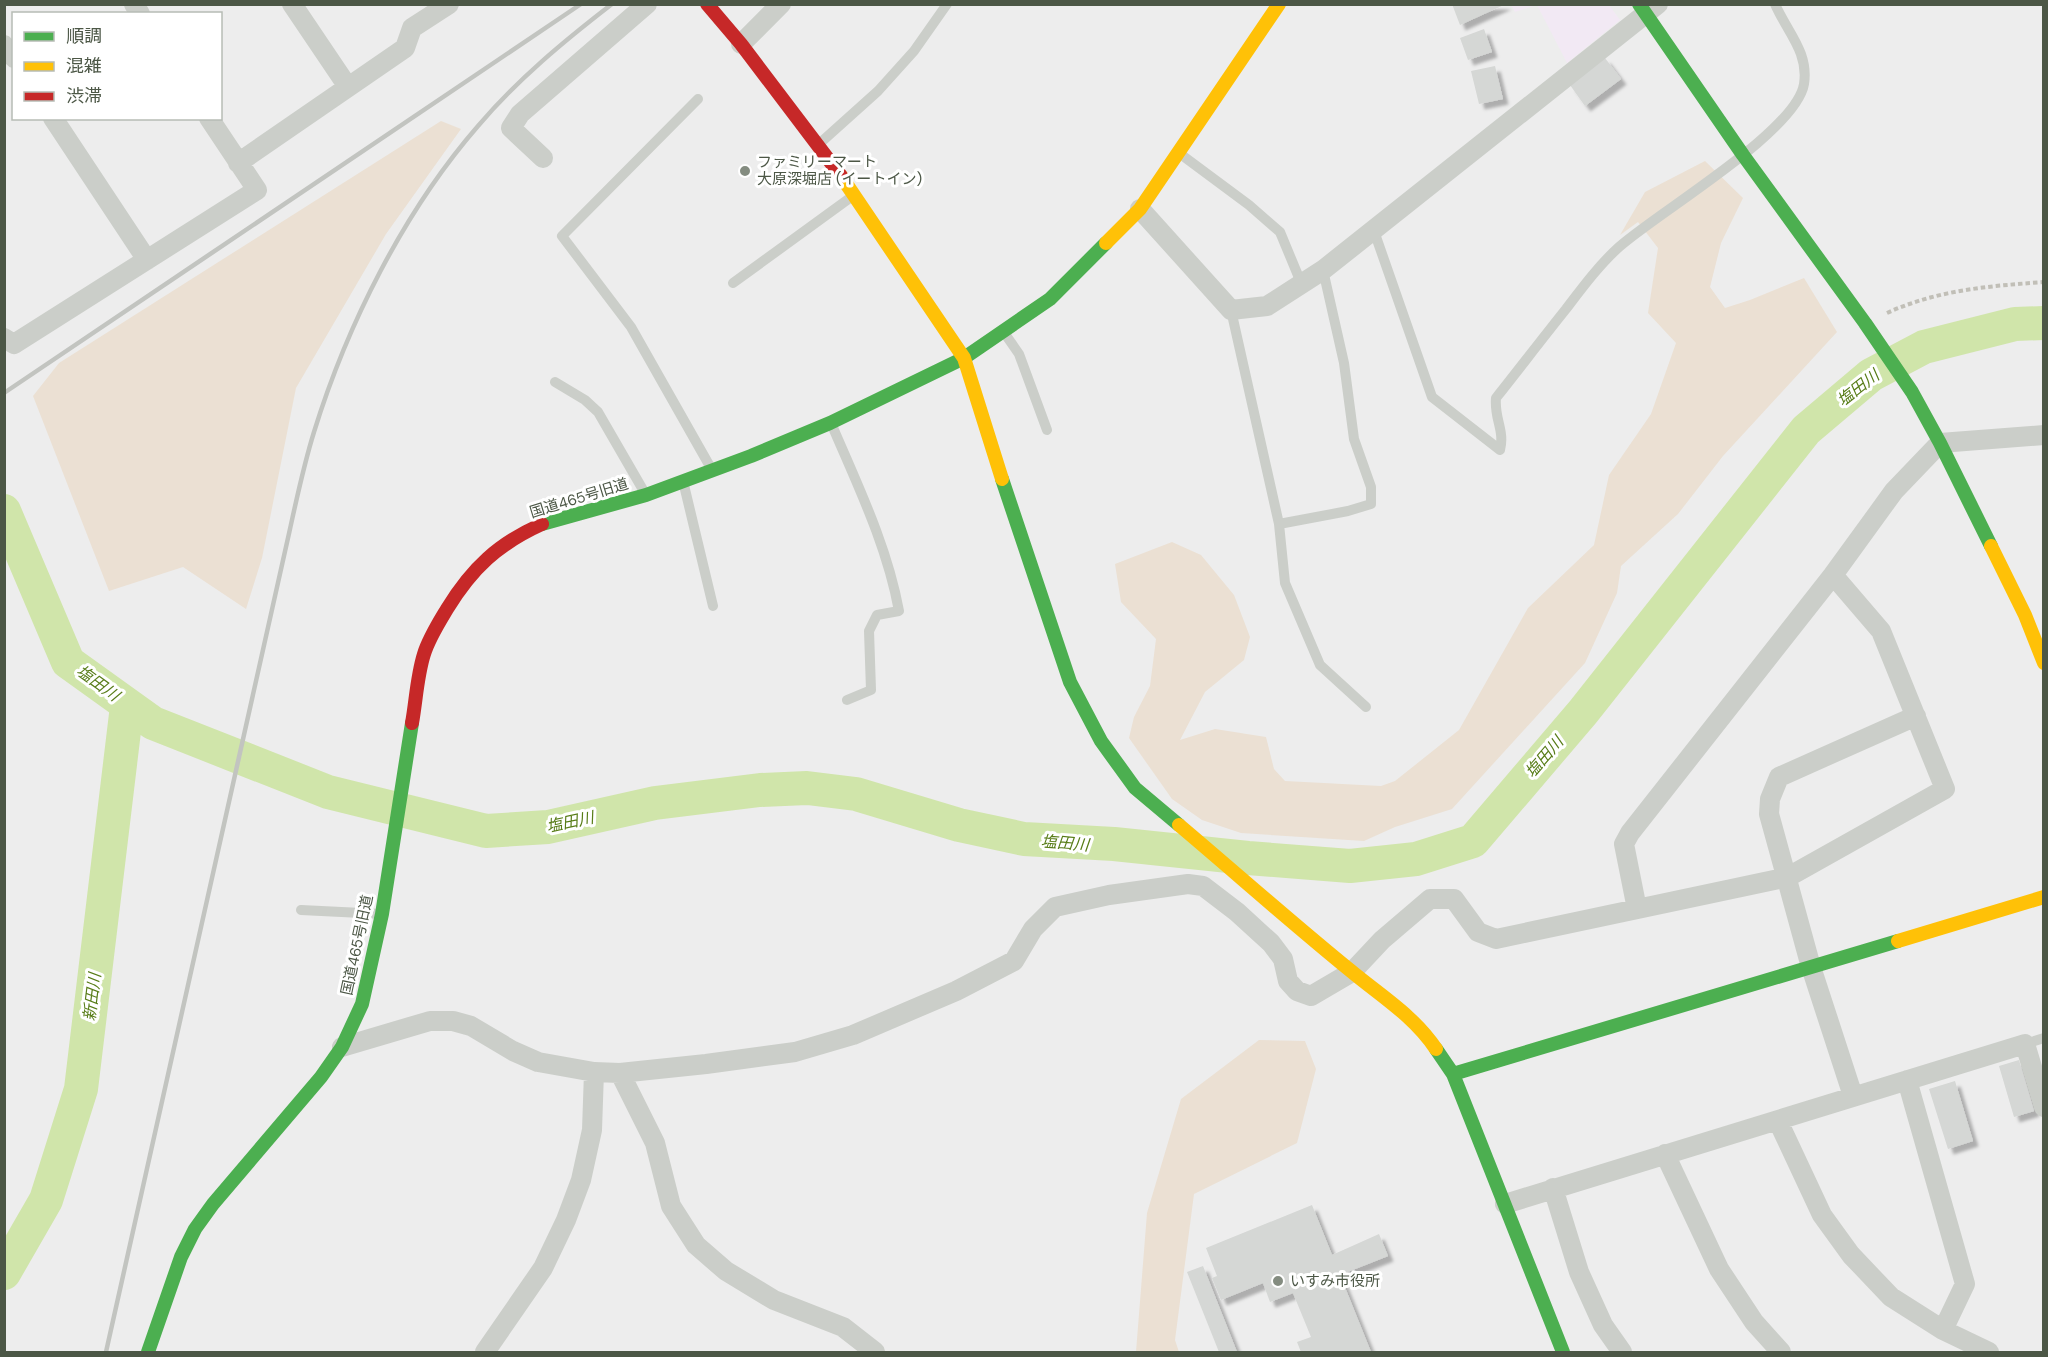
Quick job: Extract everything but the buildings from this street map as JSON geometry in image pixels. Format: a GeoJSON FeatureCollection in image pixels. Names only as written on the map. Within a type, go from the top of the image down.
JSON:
{"type":"FeatureCollection","features":[{"type":"Feature","properties":{"kind":"street"},"geometry":{"type":"LineString","coordinates":[[292,4],[348,87]]}},
{"type":"Feature","properties":{"kind":"street"},"geometry":{"type":"LineString","coordinates":[[238,163],[405,48],[412,28],[449,4]]}},
{"type":"Feature","properties":{"kind":"street"},"geometry":{"type":"LineString","coordinates":[[543,158],[511,128],[520,114],[647,4]]}},
{"type":"Feature","properties":{"kind":"street"},"geometry":{"type":"LineString","coordinates":[[707,4],[818,144],[855,195],[964,358],[1070,682],[1101,741],[1134,788],[1275,909],[1400,1010],[1428,1037],[1453,1074],[1563,1353]]}},
{"type":"Feature","properties":{"kind":"street"},"geometry":{"type":"LineString","coordinates":[[741,44],[782,4]]}},
{"type":"Feature","properties":{"kind":"street","name":"国道465号旧道"},"geometry":{"type":"LineString","coordinates":[[148,1353],[180,1257],[195,1229],[213,1204],[321,1077],[342,1047],[362,1004],[382,914],[423,656],[433,631],[474,570],[492,553],[541,524],[646,495],[831,423],[964,358],[1050,299],[1140,209],[1279,4]]}},
{"type":"Feature","properties":{"kind":"street"},"geometry":{"type":"LineString","coordinates":[[1140,209],[1231,310],[1267,306],[1302,285],[1374,231],[1648,8],[1743,155],[1912,392],[1940,443],[2025,615],[2043,663]]}},
{"type":"Feature","properties":{"kind":"street"},"geometry":{"type":"LineString","coordinates":[[54,120],[147,260]]}},
{"type":"Feature","properties":{"kind":"street"},"geometry":{"type":"LineString","coordinates":[[4,338],[14,344],[257,190],[210,120]]}},
{"type":"Feature","properties":{"kind":"street"},"geometry":{"type":"LineString","coordinates":[[1637,909],[1624,844],[1630,833],[1833,575],[1894,490],[1940,443],[2043,435]]}},
{"type":"Feature","properties":{"kind":"street"},"geometry":{"type":"LineString","coordinates":[[342,1047],[430,1021],[453,1021],[471,1026],[513,1051],[538,1062],[594,1072],[620,1073],[795,1052],[853,1035],[956,991],[1014,961],[1033,929],[1055,907],[1109,895],[1177,885],[1203,886],[1237,912],[1271,943],[1283,959],[1288,981],[1297,991],[1311,996],[1352,972],[1382,940],[1430,899],[1454,899],[1478,932],[1496,939],[1788,877],[1945,789],[1881,631],[1833,575]]}},
{"type":"Feature","properties":{"kind":"street"},"geometry":{"type":"LineString","coordinates":[[1853,1096],[1811,967],[1769,814],[1770,799],[1779,777],[1916,716]]}},
{"type":"Feature","properties":{"kind":"street"},"geometry":{"type":"LineString","coordinates":[[1453,1074],[2043,897]]}},
{"type":"Feature","properties":{"kind":"street"},"geometry":{"type":"LineString","coordinates":[[1505,1204],[2034,1041],[2043,1107]]}},
{"type":"Feature","properties":{"kind":"street"},"geometry":{"type":"LineString","coordinates":[[485,1353],[543,1268],[566,1221],[581,1179],[592,1130],[594,1072]]}},
{"type":"Feature","properties":{"kind":"street"},"geometry":{"type":"LineString","coordinates":[[620,1073],[654,1143],[671,1206],[696,1245],[726,1271],[774,1300],[843,1327],[875,1353]]}},
{"type":"Feature","properties":{"kind":"street"},"geometry":{"type":"LineString","coordinates":[[1907,1080],[1965,1284],[1943,1330]]}},
{"type":"Feature","properties":{"kind":"street"},"geometry":{"type":"LineString","coordinates":[[1778,1121],[1822,1215],[1851,1255],[1891,1297],[1943,1330],[1989,1353]]}},
{"type":"Feature","properties":{"kind":"street"},"geometry":{"type":"LineString","coordinates":[[1665,1154],[1719,1269],[1754,1322],[1780,1353]]}},
{"type":"Feature","properties":{"kind":"street"},"geometry":{"type":"LineString","coordinates":[[1552,1188],[1579,1272],[1603,1325],[1622,1353]]}},
{"type":"Feature","properties":{"kind":"lane"},"geometry":{"type":"LineString","coordinates":[[818,144],[885,83],[914,51],[947,4]]}},
{"type":"Feature","properties":{"kind":"lane"},"geometry":{"type":"LineString","coordinates":[[1374,231],[1432,397],[1500,450],[1503,437],[1495,411],[1496,399],[1580,291],[1618,248],[1743,155],[1789,113],[1804,86],[1804,64],[1799,47],[1775,4]]}},
{"type":"Feature","properties":{"kind":"lane"},"geometry":{"type":"LineString","coordinates":[[698,99],[562,236],[631,327],[712,470]]}},
{"type":"Feature","properties":{"kind":"lane"},"geometry":{"type":"LineString","coordinates":[[1179,152],[1249,205],[1280,232],[1302,285]]}},
{"type":"Feature","properties":{"kind":"lane"},"geometry":{"type":"LineString","coordinates":[[733,283],[855,195]]}},
{"type":"Feature","properties":{"kind":"lane"},"geometry":{"type":"LineString","coordinates":[[1279,524],[1348,511],[1371,504],[1371,487],[1354,439],[1344,363],[1323,270]]}},
{"type":"Feature","properties":{"kind":"lane"},"geometry":{"type":"LineString","coordinates":[[1231,310],[1279,524],[1285,583],[1320,664],[1366,707]]}},
{"type":"Feature","properties":{"kind":"lane"},"geometry":{"type":"LineString","coordinates":[[1003,331],[1019,354],[1047,430]]}},
{"type":"Feature","properties":{"kind":"lane"},"geometry":{"type":"LineString","coordinates":[[555,382],[585,400],[598,412],[646,495]]}},
{"type":"Feature","properties":{"kind":"lane"},"geometry":{"type":"LineString","coordinates":[[831,423],[873,521],[895,587],[899,611],[877,615],[869,631],[871,690],[847,700]]}},
{"type":"Feature","properties":{"kind":"lane"},"geometry":{"type":"LineString","coordinates":[[683,481],[713,606]]}},
{"type":"Feature","properties":{"kind":"lane"},"geometry":{"type":"LineString","coordinates":[[301,910],[382,914]]}},
{"type":"Feature","properties":{"kind":"path"},"geometry":{"type":"LineString","coordinates":[[1865,323],[1910,303],[1949,292],[2043,282]]}},
{"type":"Feature","properties":{"kind":"shaded area"},"geometry":{"type":"Polygon","coordinates":[[[1511,5],[1537,5],[1515,12],[1511,5]]]}},
{"type":"Feature","properties":{"kind":"shaded area"},"geometry":{"type":"Polygon","coordinates":[[[1537,5],[1609,5],[1620,20],[1567,63],[1537,5]]]}},
{"type":"Feature","properties":{"kind":"shaded area"},"geometry":{"type":"Polygon","coordinates":[[[441,121],[461,129],[386,234],[296,388],[262,558],[246,609],[183,567],[109,591],[33,396],[59,363],[441,121]]]}},
{"type":"Feature","properties":{"kind":"shaded area"},"geometry":{"type":"Polygon","coordinates":[[[1705,161],[1743,198],[1721,243],[1710,287],[1725,308],[1804,278],[1837,332],[1723,456],[1678,514],[1621,566],[1617,593],[1585,663],[1452,809],[1395,827],[1364,841],[1241,833],[1202,820],[1172,799],[1129,738],[1134,717],[1150,686],[1156,639],[1121,602],[1115,564],[1172,542],[1201,555],[1234,595],[1250,637],[1244,660],[1205,692],[1180,740],[1215,729],[1266,737],[1274,769],[1285,781],[1381,786],[1395,781],[1459,730],[1528,608],[1594,545],[1609,475],[1651,414],[1676,343],[1648,313],[1658,248],[1638,222],[1620,235],[1645,192],[1705,161]]]}},
{"type":"Feature","properties":{"kind":"shaded area"},"geometry":{"type":"Polygon","coordinates":[[[1259,1040],[1305,1041],[1316,1069],[1297,1143],[1194,1194],[1175,1340],[1179,1352],[1136,1352],[1147,1213],[1181,1099],[1259,1040]]]}},
{"type":"Feature","properties":{"kind":"waterway","name":"塩田川"},"geometry":{"type":"LineString","coordinates":[[4,511],[68,662],[153,723],[328,792],[486,831],[548,827],[655,803],[760,790],[807,788],[856,794],[959,825],[1024,839],[1114,844],[1350,866],[1416,859],[1473,841],[1583,712],[1806,430],[1871,375],[1924,347],[2015,324],[2044,323]]}},
{"type":"Feature","properties":{"kind":"waterway","name":"新田川"},"geometry":{"type":"LineString","coordinates":[[4,1273],[46,1200],[81,1089],[127,706]]}},
{"type":"Feature","properties":{"kind":"railway"},"geometry":{"type":"LineString","coordinates":[[4,393],[581,4]]}},
{"type":"Feature","properties":{"kind":"railway"},"geometry":{"type":"LineString","coordinates":[[106,1352],[298,493],[310,444],[327,392],[343,351],[381,271],[402,232],[451,159],[493,109],[525,77],[612,4]]}},
{"type":"Feature","properties":{"kind":"traffic: fast"},"geometry":{"type":"LineString","coordinates":[[1639,4],[1743,155],[1912,392],[1991,546]]}},
{"type":"Feature","properties":{"kind":"traffic: fast"},"geometry":{"type":"LineString","coordinates":[[542,524],[646,495],[751,456],[830,423],[964,358],[1050,299],[1106,243]]}},
{"type":"Feature","properties":{"kind":"traffic: fast"},"geometry":{"type":"LineString","coordinates":[[1002,479],[1070,682],[1101,741],[1135,788],[1179,825]]}},
{"type":"Feature","properties":{"kind":"traffic: fast"},"geometry":{"type":"LineString","coordinates":[[148,1352],[181,1257],[195,1229],[213,1204],[321,1077],[342,1047],[362,1004],[382,914],[412,723]]}},
{"type":"Feature","properties":{"kind":"traffic: fast"},"geometry":{"type":"LineString","coordinates":[[1453,1074],[1898,941]]}},
{"type":"Feature","properties":{"kind":"traffic: fast"},"geometry":{"type":"LineString","coordinates":[[1436,1049],[1453,1074],[1563,1352]]}},
{"type":"Feature","properties":{"kind":"traffic: slow"},"geometry":{"type":"LineString","coordinates":[[1106,243],[1140,209],[1279,4]]}},
{"type":"Feature","properties":{"kind":"traffic: slow"},"geometry":{"type":"LineString","coordinates":[[841,176],[964,358],[1002,479]]}},
{"type":"Feature","properties":{"kind":"traffic: slow"},"geometry":{"type":"LineString","coordinates":[[1991,546],[2025,615],[2044,663]]}},
{"type":"Feature","properties":{"kind":"traffic: slow"},"geometry":{"type":"LineString","coordinates":[[1179,825],[1407,1016],[1436,1049]]}},
{"type":"Feature","properties":{"kind":"traffic: slow"},"geometry":{"type":"LineString","coordinates":[[1898,941],[2044,897]]}},
{"type":"Feature","properties":{"kind":"traffic: jam"},"geometry":{"type":"LineString","coordinates":[[707,4],[741,44],[841,176]]}},
{"type":"Feature","properties":{"kind":"traffic: jam"},"geometry":{"type":"LineString","coordinates":[[412,723],[418,680],[428,642],[456,594],[476,569],[499,549],[542,524]]}},
{"type":"Feature","properties":{"kind":"place","name":"ファミリーマート 大原深堀店 (イートイン)"},"geometry":{"type":"Point","coordinates":[745,171]}},
{"type":"Feature","properties":{"kind":"place","name":"いすみ市役所"},"geometry":{"type":"Point","coordinates":[1278,1281]}}]}
